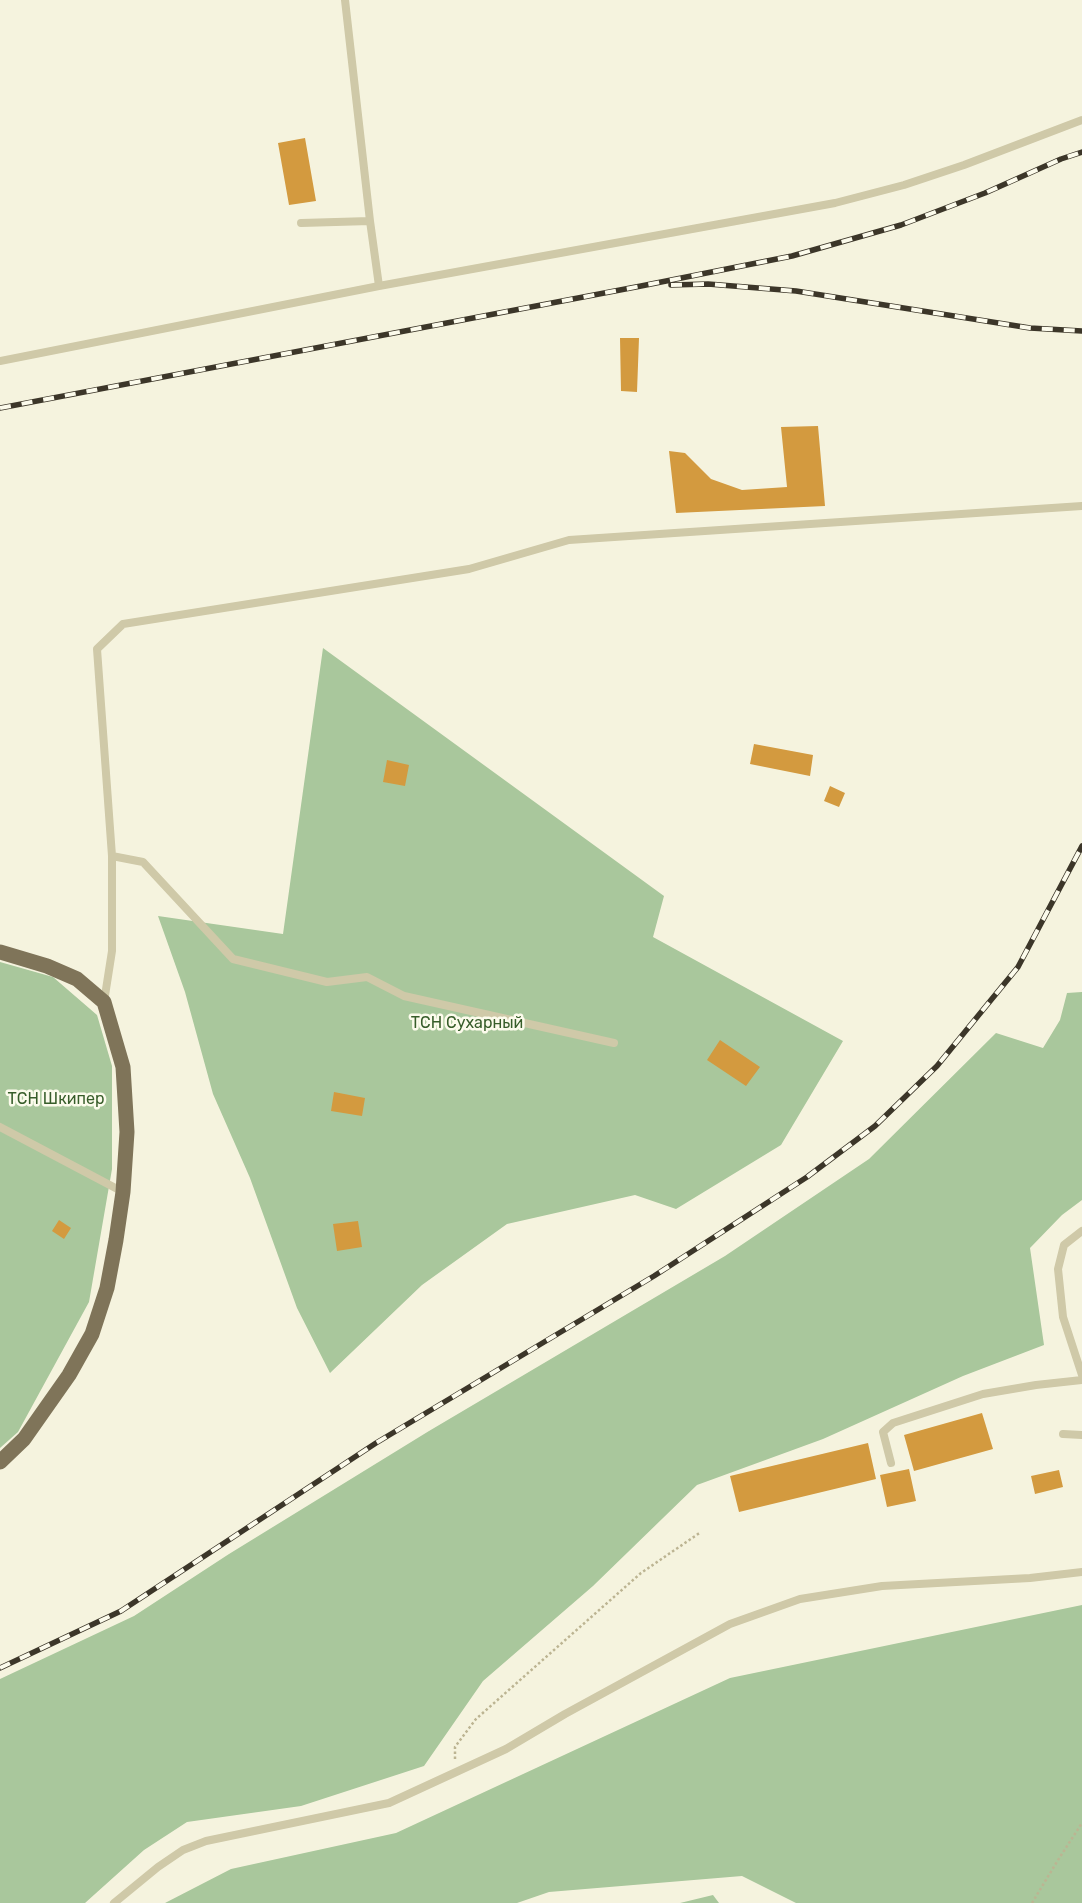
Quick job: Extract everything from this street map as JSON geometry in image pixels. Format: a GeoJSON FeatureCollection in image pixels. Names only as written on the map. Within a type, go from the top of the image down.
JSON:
{"type":"FeatureCollection","features":[{"type":"Feature","properties":{"kind":"main road"},"geometry":{"type":"LineString","coordinates":[[0,952],[48,966],[77,979],[104,1002],[123,1067],[127,1132],[123,1192],[107,1288],[92,1334],[69,1375],[24,1439],[0,1462]]}},
{"type":"Feature","properties":{"kind":"lane"},"geometry":{"type":"LineString","coordinates":[[346,0],[379,286]]}},
{"type":"Feature","properties":{"kind":"lane"},"geometry":{"type":"LineString","coordinates":[[0,361],[379,286],[835,203],[904,185],[964,165],[1082,120]]}},
{"type":"Feature","properties":{"kind":"lane"},"geometry":{"type":"LineString","coordinates":[[301,223],[370,221]]}},
{"type":"Feature","properties":{"kind":"lane"},"geometry":{"type":"LineString","coordinates":[[104,1002],[112,951],[112,856],[97,649],[123,624],[469,569],[569,540],[1082,506]]}},
{"type":"Feature","properties":{"kind":"lane"},"geometry":{"type":"LineString","coordinates":[[112,856],[143,862],[233,959],[327,982],[367,977],[404,996],[614,1043]]}},
{"type":"Feature","properties":{"kind":"lane"},"geometry":{"type":"LineString","coordinates":[[0,1127],[123,1192]]}},
{"type":"Feature","properties":{"kind":"lane"},"geometry":{"type":"LineString","coordinates":[[1082,1231],[1064,1245],[1058,1269],[1064,1317],[1082,1375]]}},
{"type":"Feature","properties":{"kind":"lane"},"geometry":{"type":"LineString","coordinates":[[892,1463],[883,1432],[893,1424],[983,1394],[1082,1380]]}},
{"type":"Feature","properties":{"kind":"lane"},"geometry":{"type":"LineString","coordinates":[[1063,1434],[1082,1436]]}},
{"type":"Feature","properties":{"kind":"lane"},"geometry":{"type":"LineString","coordinates":[[114,1903],[182,1850],[206,1841],[389,1803],[506,1749],[565,1714],[730,1624],[800,1599],[882,1586],[1030,1578],[1082,1572]]}},
{"type":"Feature","properties":{"kind":"path"},"geometry":{"type":"LineString","coordinates":[[456,1773],[455,1747],[476,1719],[641,1573],[701,1532]]}},
{"type":"Feature","properties":{"kind":"path"},"geometry":{"type":"LineString","coordinates":[[1032,1903],[1082,1824]]}},
{"type":"Feature","properties":{"kind":"green space","name":"ТСН Сухарный"},"geometry":{"type":"Polygon","coordinates":[[[323,648],[664,896],[653,937],[843,1041],[781,1145],[676,1209],[635,1195],[507,1224],[422,1285],[330,1373],[297,1308],[250,1178],[213,1094],[185,992],[158,916],[283,934],[323,648]]]}},
{"type":"Feature","properties":{"kind":"green space","name":"ТСН Шкипер"},"geometry":{"type":"Polygon","coordinates":[[[0,962],[53,977],[97,1015],[112,1066],[112,1169],[89,1302],[18,1432],[0,1448],[0,962]]]}},
{"type":"Feature","properties":{"kind":"green space"},"geometry":{"type":"Polygon","coordinates":[[[1082,992],[1082,1200],[1062,1215],[1030,1248],[1044,1345],[963,1376],[823,1439],[697,1485],[593,1586],[483,1681],[424,1766],[301,1806],[187,1822],[144,1850],[85,1903],[0,1903],[0,1679],[134,1616],[229,1554],[429,1431],[725,1256],[869,1159],[996,1033],[1043,1048],[1060,1020],[1067,993],[1082,992]]]}},
{"type":"Feature","properties":{"kind":"green space"},"geometry":{"type":"Polygon","coordinates":[[[1082,1605],[1082,1903],[796,1903],[742,1876],[549,1892],[517,1903],[165,1903],[231,1869],[396,1833],[730,1678],[1082,1605]]]}},
{"type":"Feature","properties":{"kind":"green space"},"geometry":{"type":"Polygon","coordinates":[[[713,1895],[719,1903],[680,1903],[713,1895]]]}},
{"type":"Feature","properties":{"kind":"building"},"geometry":{"type":"Polygon","coordinates":[[[305,138],[316,201],[289,205],[278,143],[305,138]]]}},
{"type":"Feature","properties":{"kind":"building"},"geometry":{"type":"Polygon","coordinates":[[[620,338],[639,338],[637,392],[621,391],[620,338]]]}},
{"type":"Feature","properties":{"kind":"building"},"geometry":{"type":"Polygon","coordinates":[[[818,426],[825,506],[676,513],[669,451],[685,453],[711,479],[742,490],[787,487],[781,427],[818,426]]]}},
{"type":"Feature","properties":{"kind":"building"},"geometry":{"type":"Polygon","coordinates":[[[754,744],[813,755],[810,776],[750,764],[754,744]]]}},
{"type":"Feature","properties":{"kind":"building"},"geometry":{"type":"Polygon","coordinates":[[[387,760],[409,765],[405,786],[383,782],[387,760]]]}},
{"type":"Feature","properties":{"kind":"building"},"geometry":{"type":"Polygon","coordinates":[[[830,786],[845,793],[839,807],[824,801],[830,786]]]}},
{"type":"Feature","properties":{"kind":"building"},"geometry":{"type":"Polygon","coordinates":[[[720,1040],[760,1067],[746,1086],[707,1060],[720,1040]]]}},
{"type":"Feature","properties":{"kind":"building"},"geometry":{"type":"Polygon","coordinates":[[[334,1092],[365,1098],[362,1116],[331,1111],[334,1092]]]}},
{"type":"Feature","properties":{"kind":"building"},"geometry":{"type":"Polygon","coordinates":[[[59,1220],[71,1228],[64,1239],[52,1231],[59,1220]]]}},
{"type":"Feature","properties":{"kind":"building"},"geometry":{"type":"Polygon","coordinates":[[[358,1221],[362,1247],[337,1251],[333,1224],[358,1221]]]}},
{"type":"Feature","properties":{"kind":"building"},"geometry":{"type":"Polygon","coordinates":[[[982,1413],[993,1449],[914,1471],[904,1435],[982,1413]]]}},
{"type":"Feature","properties":{"kind":"building"},"geometry":{"type":"Polygon","coordinates":[[[868,1443],[876,1479],[739,1512],[730,1476],[868,1443]]]}},
{"type":"Feature","properties":{"kind":"building"},"geometry":{"type":"Polygon","coordinates":[[[909,1469],[916,1501],[887,1507],[880,1475],[909,1469]]]}},
{"type":"Feature","properties":{"kind":"building"},"geometry":{"type":"Polygon","coordinates":[[[1059,1470],[1063,1487],[1035,1494],[1031,1476],[1059,1470]]]}},
{"type":"Feature","properties":{"kind":"railway"},"geometry":{"type":"LineString","coordinates":[[0,408],[792,256],[901,225],[985,193],[1061,159],[1082,152]]}},
{"type":"Feature","properties":{"kind":"railway"},"geometry":{"type":"LineString","coordinates":[[671,285],[708,284],[796,291],[1030,328],[1082,331]]}},
{"type":"Feature","properties":{"kind":"railway"},"geometry":{"type":"LineString","coordinates":[[0,1668],[121,1611],[376,1443],[654,1276],[807,1177],[875,1126],[937,1066],[1018,967],[1082,846]]}}]}
